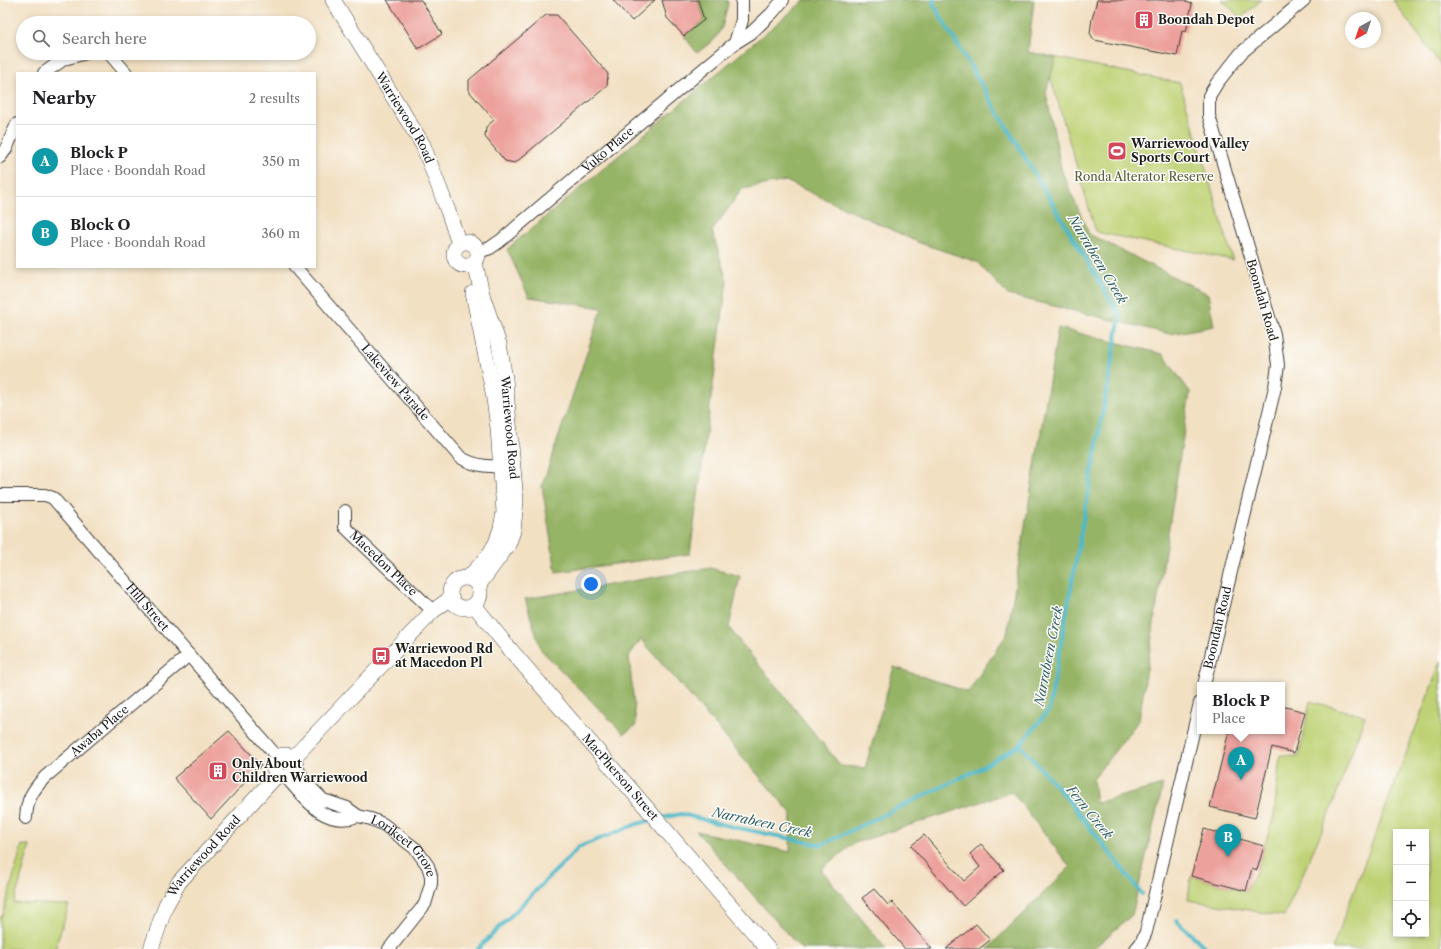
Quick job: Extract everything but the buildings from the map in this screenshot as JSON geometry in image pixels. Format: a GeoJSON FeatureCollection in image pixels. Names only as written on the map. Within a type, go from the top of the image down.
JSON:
{"type":"FeatureCollection","features":[{"type":"Feature","properties":{"kind":"street","name":"Warriewood Road"},"geometry":{"type":"LineString","coordinates":[[333,0],[423,145],[459,244]]}},
{"type":"Feature","properties":{"kind":"street"},"geometry":{"type":"LineString","coordinates":[[735,43],[742,20],[742,0]]}},
{"type":"Feature","properties":{"kind":"street","name":"Vuko Place"},"geometry":{"type":"LineString","coordinates":[[473,261],[500,241],[735,43],[751,33],[783,0]]}},
{"type":"Feature","properties":{"kind":"street","name":"Boondah Road"},"geometry":{"type":"LineString","coordinates":[[1205,682],[1275,386],[1278,365],[1274,334],[1209,116],[1209,96],[1217,83],[1241,53],[1304,0]]}},
{"type":"Feature","properties":{"kind":"street"},"geometry":{"type":"LineString","coordinates":[[45,72],[63,60]]}},
{"type":"Feature","properties":{"kind":"street"},"geometry":{"type":"LineString","coordinates":[[114,60],[125,72]]}},
{"type":"Feature","properties":{"kind":"street"},"geometry":{"type":"LineString","coordinates":[[0,157],[6,149],[16,126]]}},
{"type":"Feature","properties":{"kind":"street"},"geometry":{"type":"LineString","coordinates":[[465,242],[476,246],[473,261],[461,266],[454,258],[455,248],[459,244],[465,242]]}},
{"type":"Feature","properties":{"kind":"street","name":"Warriewood Road"},"geometry":{"type":"LineString","coordinates":[[473,261],[475,304],[494,392],[498,428],[507,466],[504,512],[499,536],[473,582]]}},
{"type":"Feature","properties":{"kind":"street","name":"Lakeview Parade"},"geometry":{"type":"LineString","coordinates":[[296,268],[460,457],[467,462],[480,465],[507,466]]}},
{"type":"Feature","properties":{"kind":"street","name":"Hill Street"},"geometry":{"type":"LineString","coordinates":[[0,494],[45,494],[53,498],[278,758]]}},
{"type":"Feature","properties":{"kind":"street","name":"Macedon Place"},"geometry":{"type":"LineString","coordinates":[[345,511],[345,527],[433,611]]}},
{"type":"Feature","properties":{"kind":"street"},"geometry":{"type":"LineString","coordinates":[[458,579],[473,582],[479,596],[478,601],[474,605],[465,608],[453,602],[451,598],[450,594],[452,585],[458,579]]}},
{"type":"Feature","properties":{"kind":"street","name":"Warriewood Road"},"geometry":{"type":"LineString","coordinates":[[151,949],[166,905],[179,882],[289,769],[433,611],[451,598]]}},
{"type":"Feature","properties":{"kind":"street","name":"MacPherson Street"},"geometry":{"type":"LineString","coordinates":[[474,605],[503,641],[768,949]]}},
{"type":"Feature","properties":{"kind":"street","name":"Awaba Place"},"geometry":{"type":"LineString","coordinates":[[26,818],[28,800],[45,777],[189,655]]}},
{"type":"Feature","properties":{"kind":"street"},"geometry":{"type":"LineString","coordinates":[[1144,948],[1146,932],[1197,716]]}},
{"type":"Feature","properties":{"kind":"street"},"geometry":{"type":"LineString","coordinates":[[278,758],[274,764],[275,771],[289,769]]}},
{"type":"Feature","properties":{"kind":"street","name":"Lorikeet Grove"},"geometry":{"type":"LineString","coordinates":[[289,769],[310,804],[326,815],[337,819],[348,820],[358,816],[371,819],[382,824],[410,843],[422,856],[428,866],[431,876],[431,884],[424,904],[389,949]]}},
{"type":"Feature","properties":{"kind":"green space"},"geometry":{"type":"Polygon","coordinates":[[[698,0],[727,0],[728,4],[722,27],[715,39],[697,53],[684,36],[704,20],[698,0]]]}},
{"type":"Feature","properties":{"kind":"green space"},"geometry":{"type":"Polygon","coordinates":[[[805,0],[1034,0],[1028,52],[1056,58],[1046,92],[1062,172],[1089,234],[1208,294],[1214,326],[1170,334],[1008,295],[977,262],[920,243],[786,181],[742,189],[712,231],[727,281],[690,554],[556,572],[542,486],[602,308],[529,297],[507,249],[805,0]]]}},
{"type":"Feature","properties":{"kind":"green space"},"geometry":{"type":"Polygon","coordinates":[[[1222,0],[1261,0],[1241,18],[1222,0]]]}},
{"type":"Feature","properties":{"kind":"green space"},"geometry":{"type":"Polygon","coordinates":[[[1393,0],[1441,0],[1441,66],[1393,0]]]}},
{"type":"Feature","properties":{"kind":"green space","name":"Ronda Alterator Reserve"},"geometry":{"type":"Polygon","coordinates":[[[1044,55],[1180,83],[1233,260],[1096,232],[1044,55]]]}},
{"type":"Feature","properties":{"kind":"green space"},"geometry":{"type":"Polygon","coordinates":[[[1058,328],[1163,354],[1190,392],[1139,720],[1093,779],[1096,803],[1163,785],[1132,915],[1093,949],[987,949],[1070,867],[1012,792],[855,843],[821,869],[886,949],[801,949],[696,831],[790,852],[791,813],[641,639],[629,656],[636,725],[624,734],[541,650],[525,599],[710,568],[740,576],[729,628],[841,766],[865,768],[894,667],[968,692],[1007,634],[1058,328]]]}},
{"type":"Feature","properties":{"kind":"green space"},"geometry":{"type":"Polygon","coordinates":[[[1441,661],[1441,949],[1332,949],[1441,661]]]}},
{"type":"Feature","properties":{"kind":"green space"},"geometry":{"type":"Polygon","coordinates":[[[1310,701],[1365,716],[1329,815],[1284,916],[1188,900],[1191,876],[1246,891],[1257,870],[1274,816],[1280,755],[1299,757],[1310,701]]]}},
{"type":"Feature","properties":{"kind":"green space"},"geometry":{"type":"Polygon","coordinates":[[[22,845],[30,846],[14,903],[69,905],[55,949],[0,949],[0,917],[3,915],[22,845]]]}},
{"type":"Feature","properties":{"kind":"waterway","name":"Narrabeen Creek"},"geometry":{"type":"LineString","coordinates":[[661,818],[681,814],[729,826],[821,845],[975,771],[1020,745],[1049,710],[1120,316],[933,4],[934,0]]}},
{"type":"Feature","properties":{"kind":"waterway","name":"Fern Creek"},"geometry":{"type":"LineString","coordinates":[[1020,745],[1065,796],[1142,894]]}},
{"type":"Feature","properties":{"kind":"waterway","name":"Narrabeen Creek"},"geometry":{"type":"LineString","coordinates":[[478,949],[579,847],[637,824],[652,820]]}},
{"type":"Feature","properties":{"kind":"waterway","name":"Fern Creek"},"geometry":{"type":"LineString","coordinates":[[1176,920],[1207,949]]}},
{"type":"Feature","properties":{"kind":"place","name":"Boondah Depot"},"geometry":{"type":"Point","coordinates":[1144,20]}},
{"type":"Feature","properties":{"kind":"place","name":"Warriewood Valley Sports Court"},"geometry":{"type":"Point","coordinates":[1117,151]}},
{"type":"Feature","properties":{"kind":"place","name":"Warriewood Rd at Macedon Pl"},"geometry":{"type":"Point","coordinates":[381,656]}},
{"type":"Feature","properties":{"kind":"place","name":"Only About Children Warriewood"},"geometry":{"type":"Point","coordinates":[218,771]}},
{"type":"Feature","properties":{"kind":"place","name":"Block P"},"geometry":{"type":"Point","coordinates":[1241,780]}},
{"type":"Feature","properties":{"kind":"place","name":"Block O"},"geometry":{"type":"Point","coordinates":[1228,857]}}]}
